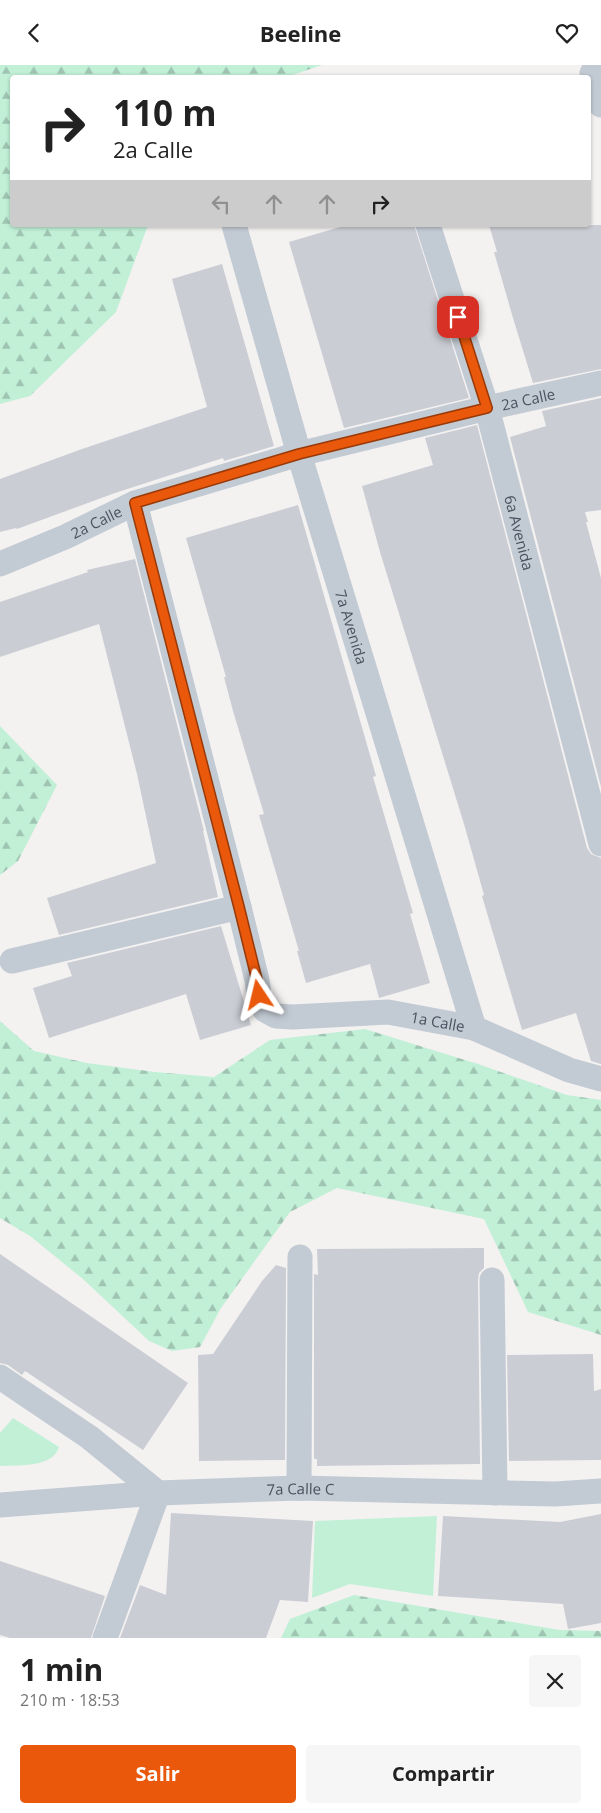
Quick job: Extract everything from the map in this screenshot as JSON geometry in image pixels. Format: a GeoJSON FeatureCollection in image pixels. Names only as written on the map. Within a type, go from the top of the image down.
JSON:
{"type":"FeatureCollection","features":[{"type":"Feature","properties":{"kind":"street"},"geometry":{"type":"LineString","coordinates":[[592,73],[601,105]]}},
{"type":"Feature","properties":{"kind":"street","name":"7a Avenida"},"geometry":{"type":"LineString","coordinates":[[235,227],[299,454],[474,1028]]}},
{"type":"Feature","properties":{"kind":"street","name":"6a Avenida"},"geometry":{"type":"LineString","coordinates":[[429,227],[487,408],[601,844]]}},
{"type":"Feature","properties":{"kind":"street","name":"2a Calle"},"geometry":{"type":"LineString","coordinates":[[0,564],[65,537],[135,503],[299,454],[487,408],[601,383]]}},
{"type":"Feature","properties":{"kind":"street"},"geometry":{"type":"LineString","coordinates":[[12,961],[239,907],[135,503]]}},
{"type":"Feature","properties":{"kind":"street","name":"1a Calle"},"geometry":{"type":"LineString","coordinates":[[239,907],[259,995],[265,1010],[276,1016],[294,1017],[388,1012],[474,1028],[569,1070],[601,1079]]}},
{"type":"Feature","properties":{"kind":"street"},"geometry":{"type":"LineString","coordinates":[[299,1489],[300,1257]]}},
{"type":"Feature","properties":{"kind":"street"},"geometry":{"type":"LineString","coordinates":[[492,1280],[495,1493]]}},
{"type":"Feature","properties":{"kind":"street"},"geometry":{"type":"LineString","coordinates":[[0,1377],[89,1437],[158,1493],[105,1638]]}},
{"type":"Feature","properties":{"kind":"street","name":"7a Calle C"},"geometry":{"type":"LineString","coordinates":[[0,1505],[158,1493],[299,1489],[555,1494],[601,1491]]}},
{"type":"Feature","properties":{"kind":"green space"},"geometry":{"type":"Polygon","coordinates":[[[0,65],[322,65],[293,75],[10,75],[10,227],[147,227],[116,312],[30,396],[0,404],[0,65]]]}},
{"type":"Feature","properties":{"kind":"green space"},"geometry":{"type":"Polygon","coordinates":[[[0,726],[57,785],[18,861],[0,875],[0,726]]]}},
{"type":"Feature","properties":{"kind":"green space"},"geometry":{"type":"Polygon","coordinates":[[[0,1021],[34,1051],[87,1063],[214,1077],[270,1040],[365,1029],[478,1064],[567,1095],[601,1100],[601,1335],[528,1312],[484,1219],[337,1188],[290,1212],[221,1308],[200,1347],[172,1351],[149,1341],[84,1280],[30,1236],[0,1218],[0,1021]]]}},
{"type":"Feature","properties":{"kind":"green space"},"geometry":{"type":"Polygon","coordinates":[[[13,1418],[59,1447],[55,1454],[50,1459],[34,1464],[0,1466],[0,1433],[13,1418]]]}},
{"type":"Feature","properties":{"kind":"green space"},"geometry":{"type":"Polygon","coordinates":[[[437,1516],[433,1596],[350,1584],[312,1598],[315,1521],[437,1516]]]}},
{"type":"Feature","properties":{"kind":"green space"},"geometry":{"type":"Polygon","coordinates":[[[354,1595],[560,1630],[601,1631],[601,1638],[281,1638],[290,1619],[354,1595]]]}},
{"type":"Feature","properties":{"kind":"building"},"geometry":{"type":"Polygon","coordinates":[[[591,225],[601,225],[601,369],[533,383],[494,252],[497,252],[490,227],[591,227],[591,225]]]}},
{"type":"Feature","properties":{"kind":"building"},"geometry":{"type":"Polygon","coordinates":[[[340,227],[415,227],[469,398],[344,428],[289,242],[340,227]]]}},
{"type":"Feature","properties":{"kind":"building"},"geometry":{"type":"Polygon","coordinates":[[[222,264],[274,446],[224,461],[223,458],[115,493],[17,529],[0,532],[0,479],[207,407],[172,279],[222,264]]]}},
{"type":"Feature","properties":{"kind":"building"},"geometry":{"type":"Polygon","coordinates":[[[601,398],[601,510],[585,512],[601,578],[601,787],[510,437],[546,426],[542,411],[601,398]]]}},
{"type":"Feature","properties":{"kind":"building"},"geometry":{"type":"Polygon","coordinates":[[[477,425],[587,848],[591,854],[601,858],[601,1064],[591,1061],[576,1013],[522,1030],[482,896],[484,895],[464,824],[380,552],[362,486],[433,465],[425,438],[477,425]]]}},
{"type":"Feature","properties":{"kind":"building"},"geometry":{"type":"Polygon","coordinates":[[[298,505],[376,776],[373,777],[413,913],[410,914],[430,983],[379,998],[370,964],[306,983],[297,951],[299,951],[259,815],[264,814],[233,711],[224,677],[226,677],[186,538],[298,505]]]}},
{"type":"Feature","properties":{"kind":"building"},"geometry":{"type":"Polygon","coordinates":[[[135,559],[204,831],[218,897],[59,935],[47,898],[156,863],[137,774],[99,624],[0,657],[0,602],[88,572],[87,570],[135,559]]]}},
{"type":"Feature","properties":{"kind":"building"},"geometry":{"type":"Polygon","coordinates":[[[221,926],[251,1025],[200,1040],[186,994],[49,1038],[33,988],[72,976],[67,963],[221,926]]]}},
{"type":"Feature","properties":{"kind":"building"},"geometry":{"type":"Polygon","coordinates":[[[484,1248],[484,1268],[479,1273],[478,1280],[480,1464],[317,1466],[317,1459],[314,1459],[314,1274],[318,1275],[317,1249],[484,1248]]]}},
{"type":"Feature","properties":{"kind":"building"},"geometry":{"type":"Polygon","coordinates":[[[0,1254],[188,1383],[143,1450],[25,1371],[22,1375],[8,1365],[0,1363],[0,1254]]]}},
{"type":"Feature","properties":{"kind":"building"},"geometry":{"type":"Polygon","coordinates":[[[276,1265],[286,1268],[285,1460],[199,1461],[198,1355],[213,1354],[262,1281],[276,1265]]]}},
{"type":"Feature","properties":{"kind":"building"},"geometry":{"type":"Polygon","coordinates":[[[593,1354],[594,1391],[601,1389],[601,1460],[509,1461],[507,1355],[593,1354]]]}},
{"type":"Feature","properties":{"kind":"building"},"geometry":{"type":"Polygon","coordinates":[[[171,1513],[313,1521],[308,1602],[280,1600],[266,1638],[120,1638],[140,1585],[166,1595],[171,1513]]]}},
{"type":"Feature","properties":{"kind":"building"},"geometry":{"type":"Polygon","coordinates":[[[601,1514],[601,1623],[568,1629],[563,1604],[438,1596],[443,1516],[560,1522],[601,1514]]]}},
{"type":"Feature","properties":{"kind":"building"},"geometry":{"type":"Polygon","coordinates":[[[0,1561],[105,1596],[91,1638],[10,1638],[0,1635],[0,1561]]]}},
{"type":"Feature","properties":{"kind":"route"},"geometry":{"type":"LineString","coordinates":[[259,995],[239,907],[135,503],[299,454],[487,408],[458,317]]}}]}
